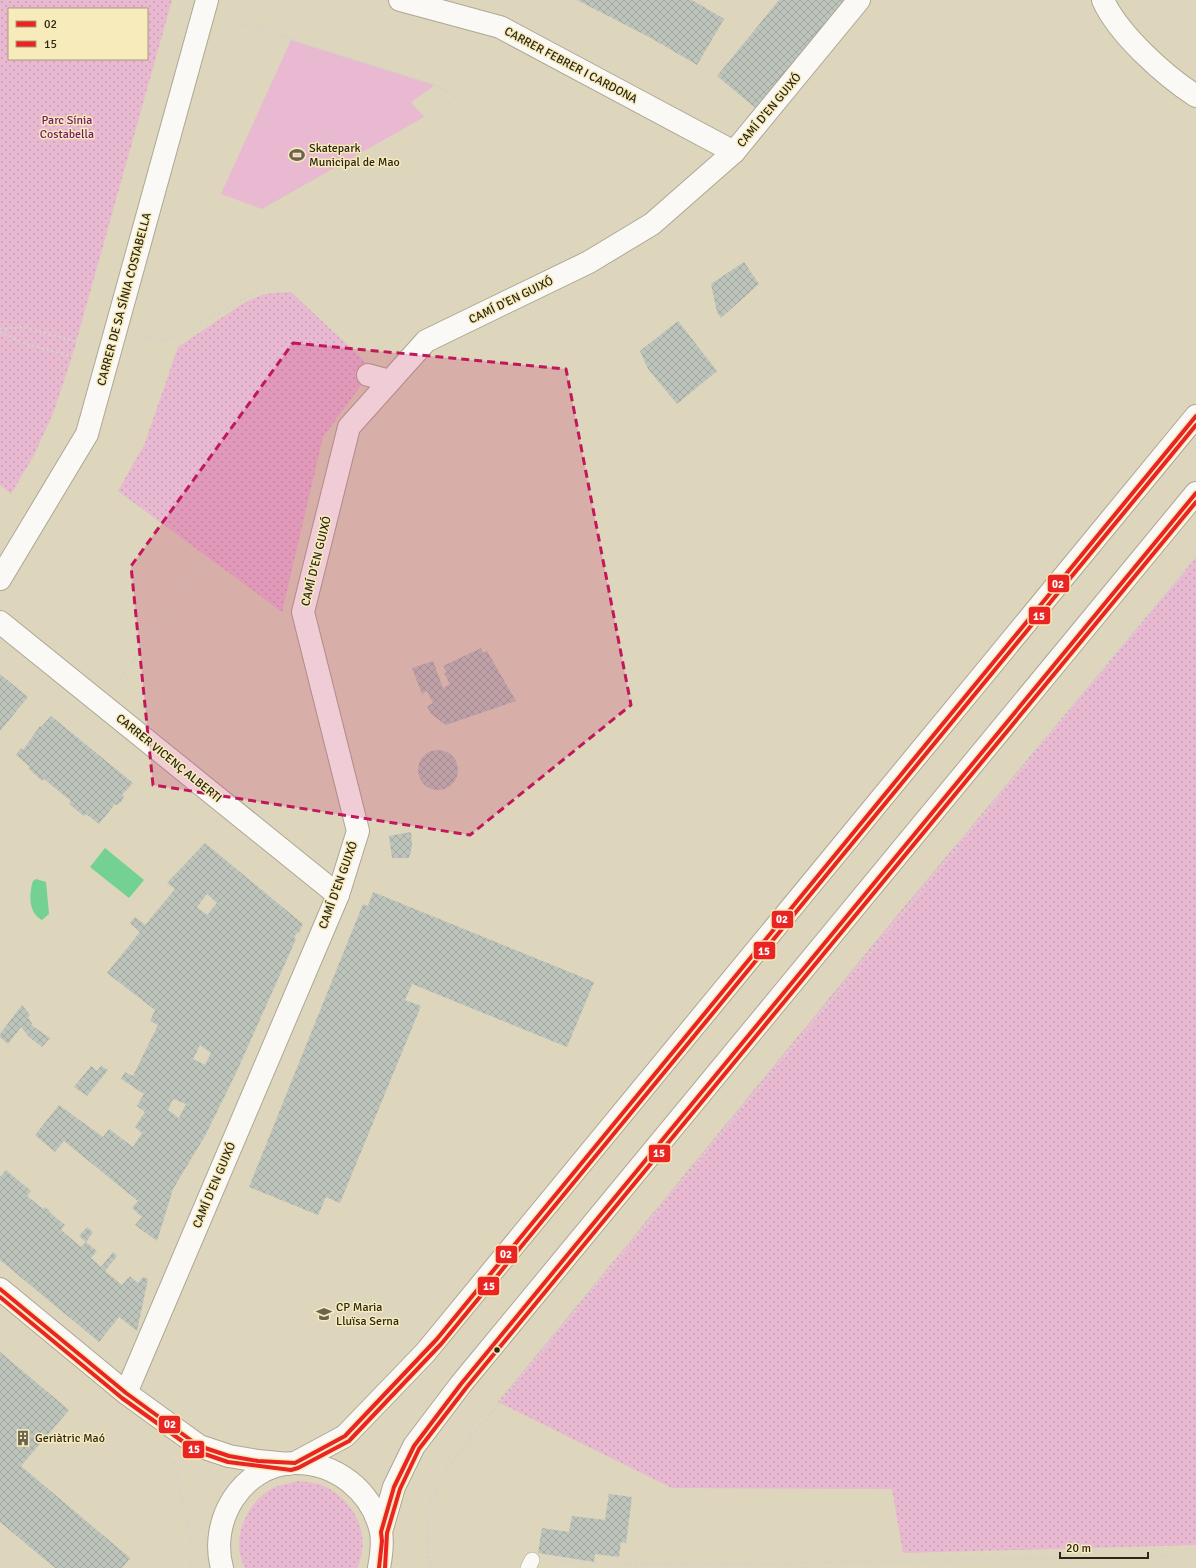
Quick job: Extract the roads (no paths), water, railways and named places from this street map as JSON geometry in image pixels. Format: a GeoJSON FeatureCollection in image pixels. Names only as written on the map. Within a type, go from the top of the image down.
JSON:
{"type":"FeatureCollection","features":[{"type":"Feature","properties":{"kind":"street","name":"CARRER DE SA SÍNIA COSTABELLA"},"geometry":{"type":"LineString","coordinates":[[0,580],[87,434],[207,0]]}},
{"type":"Feature","properties":{"kind":"street","name":"CARRER FEBRER I CARDONA"},"geometry":{"type":"LineString","coordinates":[[400,0],[500,27],[734,152]]}},
{"type":"Feature","properties":{"kind":"street","name":"CAMÍ D'EN GUIXÓ"},"geometry":{"type":"LineString","coordinates":[[126,1393],[338,895],[358,831],[303,612],[349,427],[426,341],[589,262],[652,224],[734,152],[860,0]]}},
{"type":"Feature","properties":{"kind":"street"},"geometry":{"type":"LineString","coordinates":[[1103,0],[1109,15],[1121,30],[1176,84],[1196,96]]}},
{"type":"Feature","properties":{"kind":"street"},"geometry":{"type":"LineString","coordinates":[[368,376],[390,381]]}},
{"type":"Feature","properties":{"kind":"street"},"geometry":{"type":"LineString","coordinates":[[218,1563],[219,1532],[225,1512],[236,1494],[251,1479],[270,1469],[293,1463],[345,1436],[425,1353],[1196,416]]}},
{"type":"Feature","properties":{"kind":"street"},"geometry":{"type":"LineString","coordinates":[[381,1532],[394,1487],[414,1446],[461,1384],[1196,493]]}},
{"type":"Feature","properties":{"kind":"street","name":"CARRER VICENÇ ALBERTI"},"geometry":{"type":"LineString","coordinates":[[0,622],[338,895]]}},
{"type":"Feature","properties":{"kind":"street"},"geometry":{"type":"LineString","coordinates":[[0,1289],[126,1393],[199,1446],[251,1460],[325,1467],[351,1481],[371,1504],[381,1532],[382,1541],[379,1568]]}},
{"type":"Feature","properties":{"kind":"place","name":"Skatepark Municipal de Mao"},"geometry":{"type":"Point","coordinates":[297,155]}},
{"type":"Feature","properties":{"kind":"place","name":"CP Maria Lluïsa Serna"},"geometry":{"type":"Point","coordinates":[324,1314]}},
{"type":"Feature","properties":{"kind":"place","name":"Geriàtric Maó"},"geometry":{"type":"Point","coordinates":[23,1438]}},
{"type":"Feature","properties":{"kind":"park label","name":"Parc Sínia Costabella"},"geometry":{"type":"Point","coordinates":[67,127]}}]}
